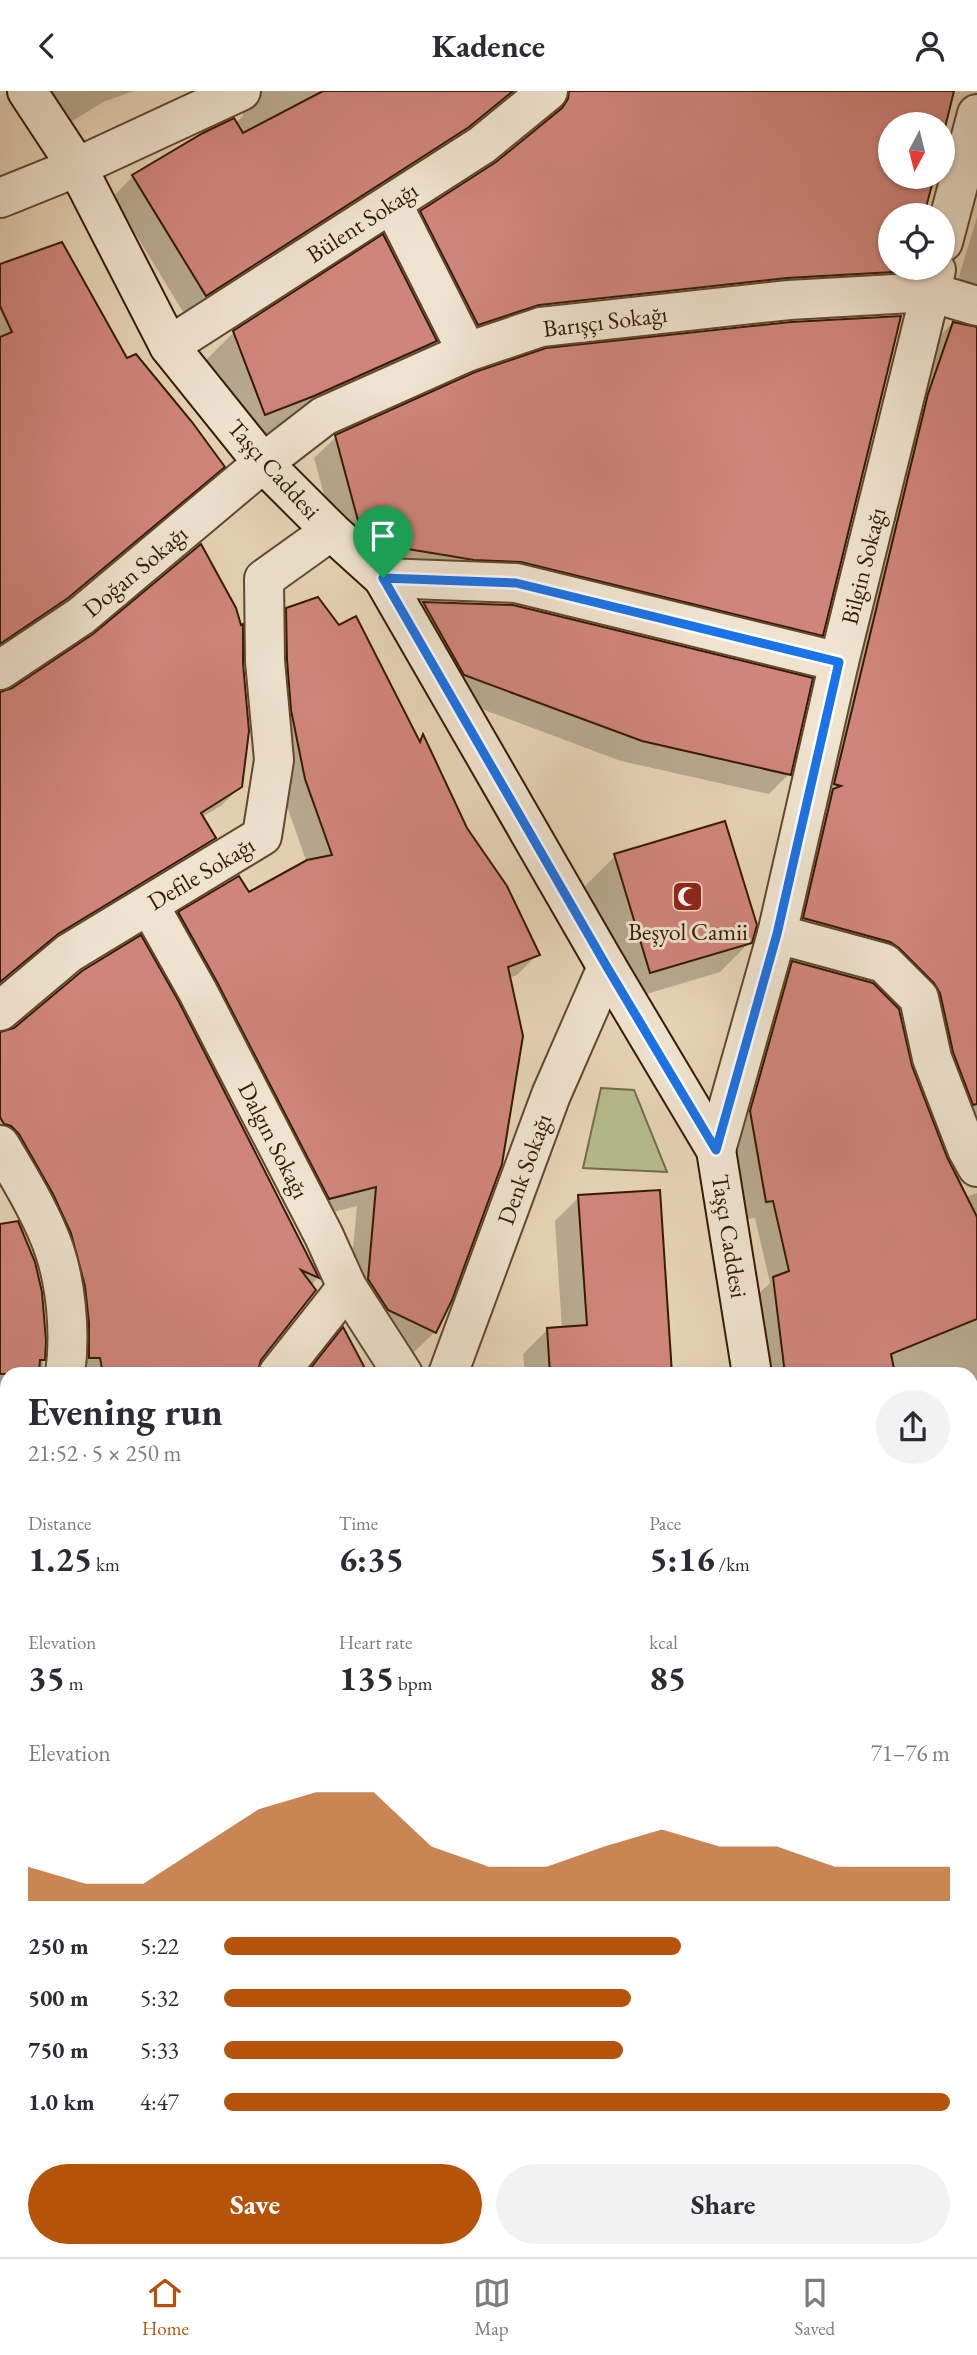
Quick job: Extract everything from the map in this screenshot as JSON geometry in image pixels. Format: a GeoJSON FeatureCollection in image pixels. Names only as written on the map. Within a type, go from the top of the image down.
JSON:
{"type":"FeatureCollection","features":[{"type":"Feature","properties":{"kind":"street","name":"Taşçı Caddesi"},"geometry":{"type":"LineString","coordinates":[[27,91],[77,167],[169,346],[262,463],[383,578],[607,967],[716,1150],[751,1367]]}},
{"type":"Feature","properties":{"kind":"street"},"geometry":{"type":"LineString","coordinates":[[0,198],[77,167],[241,91]]}},
{"type":"Feature","properties":{"kind":"street","name":"Bülent Sokağı"},"geometry":{"type":"LineString","coordinates":[[169,346],[482,145],[548,91]]}},
{"type":"Feature","properties":{"kind":"street"},"geometry":{"type":"LineString","coordinates":[[953,203],[977,114]]}},
{"type":"Feature","properties":{"kind":"street"},"geometry":{"type":"LineString","coordinates":[[391,203],[467,352]]}},
{"type":"Feature","properties":{"kind":"street","name":"Barışçı Sokağı"},"geometry":{"type":"LineString","coordinates":[[262,463],[324,416],[467,352],[541,327],[789,300],[933,280],[977,306]]}},
{"type":"Feature","properties":{"kind":"street","name":"Bilgin Sokağı"},"geometry":{"type":"LineString","coordinates":[[716,1150],[777,934],[839,662],[933,280]]}},
{"type":"Feature","properties":{"kind":"street","name":"Doğan Sokağı"},"geometry":{"type":"LineString","coordinates":[[0,670],[81,616],[262,463]]}},
{"type":"Feature","properties":{"kind":"street","name":"Defile Sokağı"},"geometry":{"type":"LineString","coordinates":[[0,1011],[69,953],[262,837],[274,760],[265,661],[264,579],[331,531]]}},
{"type":"Feature","properties":{"kind":"street"},"geometry":{"type":"LineString","coordinates":[[383,578],[516,583],[839,662]]}},
{"type":"Feature","properties":{"kind":"street","name":"Dalgın Sokağı"},"geometry":{"type":"LineString","coordinates":[[149,905],[217,1029],[324,1236],[347,1287],[398,1367]]}},
{"type":"Feature","properties":{"kind":"street"},"geometry":{"type":"LineString","coordinates":[[777,934],[884,963],[919,998],[932,1058],[974,1154]]}},
{"type":"Feature","properties":{"kind":"street","name":"Denk Sokağı"},"geometry":{"type":"LineString","coordinates":[[451,1367],[551,1095],[607,967]]}},
{"type":"Feature","properties":{"kind":"street"},"geometry":{"type":"LineString","coordinates":[[4,1163],[51,1241],[66,1301],[66,1367]]}},
{"type":"Feature","properties":{"kind":"street"},"geometry":{"type":"LineString","coordinates":[[284,1367],[347,1287]]}},
{"type":"Feature","properties":{"kind":"green space"},"geometry":{"type":"Polygon","coordinates":[[[601,1088],[634,1090],[667,1172],[583,1168],[601,1088]]]}},
{"type":"Feature","properties":{"kind":"building"},"geometry":{"type":"Polygon","coordinates":[[[323,91],[513,91],[469,127],[206,296],[132,175],[234,118],[243,133],[323,91]]]}},
{"type":"Feature","properties":{"kind":"building"},"geometry":{"type":"Polygon","coordinates":[[[569,91],[954,91],[949,112],[878,112],[878,189],[931,189],[927,203],[878,203],[878,273],[787,278],[539,305],[478,325],[420,211],[496,162],[562,108],[568,99],[569,91]]]}},
{"type":"Feature","properties":{"kind":"building"},"geometry":{"type":"Polygon","coordinates":[[[383,234],[437,341],[265,415],[233,331],[383,234]]]}},
{"type":"Feature","properties":{"kind":"building"},"geometry":{"type":"Polygon","coordinates":[[[62,242],[127,358],[136,354],[225,467],[68,598],[0,644],[0,337],[12,332],[0,306],[0,264],[62,242]]]}},
{"type":"Feature","properties":{"kind":"building"},"geometry":{"type":"Polygon","coordinates":[[[901,316],[823,636],[521,562],[474,560],[378,544],[360,528],[335,435],[475,372],[546,348],[791,322],[901,316]]]}},
{"type":"Feature","properties":{"kind":"building"},"geometry":{"type":"Polygon","coordinates":[[[953,322],[977,327],[977,1104],[973,1105],[953,1052],[940,993],[934,983],[890,942],[803,918],[833,789],[841,786],[834,784],[928,394],[953,322]]]}},
{"type":"Feature","properties":{"kind":"building"},"geometry":{"type":"Polygon","coordinates":[[[201,544],[236,608],[241,625],[243,624],[243,663],[249,731],[242,787],[201,813],[216,838],[58,934],[0,982],[0,692],[12,688],[93,634],[201,544]]]}},
{"type":"Feature","properties":{"kind":"building"},"geometry":{"type":"Polygon","coordinates":[[[318,597],[339,625],[356,616],[420,742],[423,734],[467,828],[507,886],[540,955],[508,967],[523,1036],[502,1164],[452,1300],[436,1333],[388,1310],[368,1279],[376,1187],[329,1199],[178,912],[239,876],[249,892],[307,860],[332,855],[305,779],[291,710],[287,660],[286,608],[318,597]]]}},
{"type":"Feature","properties":{"kind":"building"},"geometry":{"type":"Polygon","coordinates":[[[423,602],[513,605],[813,678],[791,775],[642,741],[464,675],[423,602]]]}},
{"type":"Feature","properties":{"kind":"building","name":"Beşyol Camii"},"geometry":{"type":"Polygon","coordinates":[[[725,821],[757,925],[752,943],[650,973],[614,854],[725,821]]]}},
{"type":"Feature","properties":{"kind":"building"},"geometry":{"type":"Polygon","coordinates":[[[141,935],[179,1002],[319,1278],[301,1270],[316,1290],[261,1360],[259,1367],[102,1367],[100,1358],[89,1358],[85,1286],[71,1233],[53,1194],[19,1134],[11,1126],[4,1124],[0,1117],[0,1032],[14,1028],[82,971],[141,935]]]}},
{"type":"Feature","properties":{"kind":"building"},"geometry":{"type":"Polygon","coordinates":[[[792,961],[873,983],[899,1009],[912,1066],[947,1157],[977,1217],[977,1319],[891,1354],[894,1367],[784,1367],[773,1277],[789,1271],[773,1201],[766,1202],[750,1111],[792,961]]]}},
{"type":"Feature","properties":{"kind":"building"},"geometry":{"type":"Polygon","coordinates":[[[660,1190],[672,1367],[550,1367],[547,1328],[587,1325],[578,1195],[660,1190]]]}},
{"type":"Feature","properties":{"kind":"building"},"geometry":{"type":"Polygon","coordinates":[[[18,1221],[35,1262],[42,1292],[46,1341],[45,1360],[40,1360],[40,1367],[0,1367],[0,1224],[18,1221]]]}},
{"type":"Feature","properties":{"kind":"building"},"geometry":{"type":"Polygon","coordinates":[[[343,1327],[364,1367],[312,1367],[343,1327]]]}},
{"type":"Feature","properties":{"kind":"place","name":"Beşyol Camii"},"geometry":{"type":"Point","coordinates":[688,897]}},
{"type":"Feature","properties":{"kind":"route"},"geometry":{"type":"LineString","coordinates":[[383,578],[516,583],[839,662],[777,934],[716,1150],[607,967],[383,578]]}}]}
